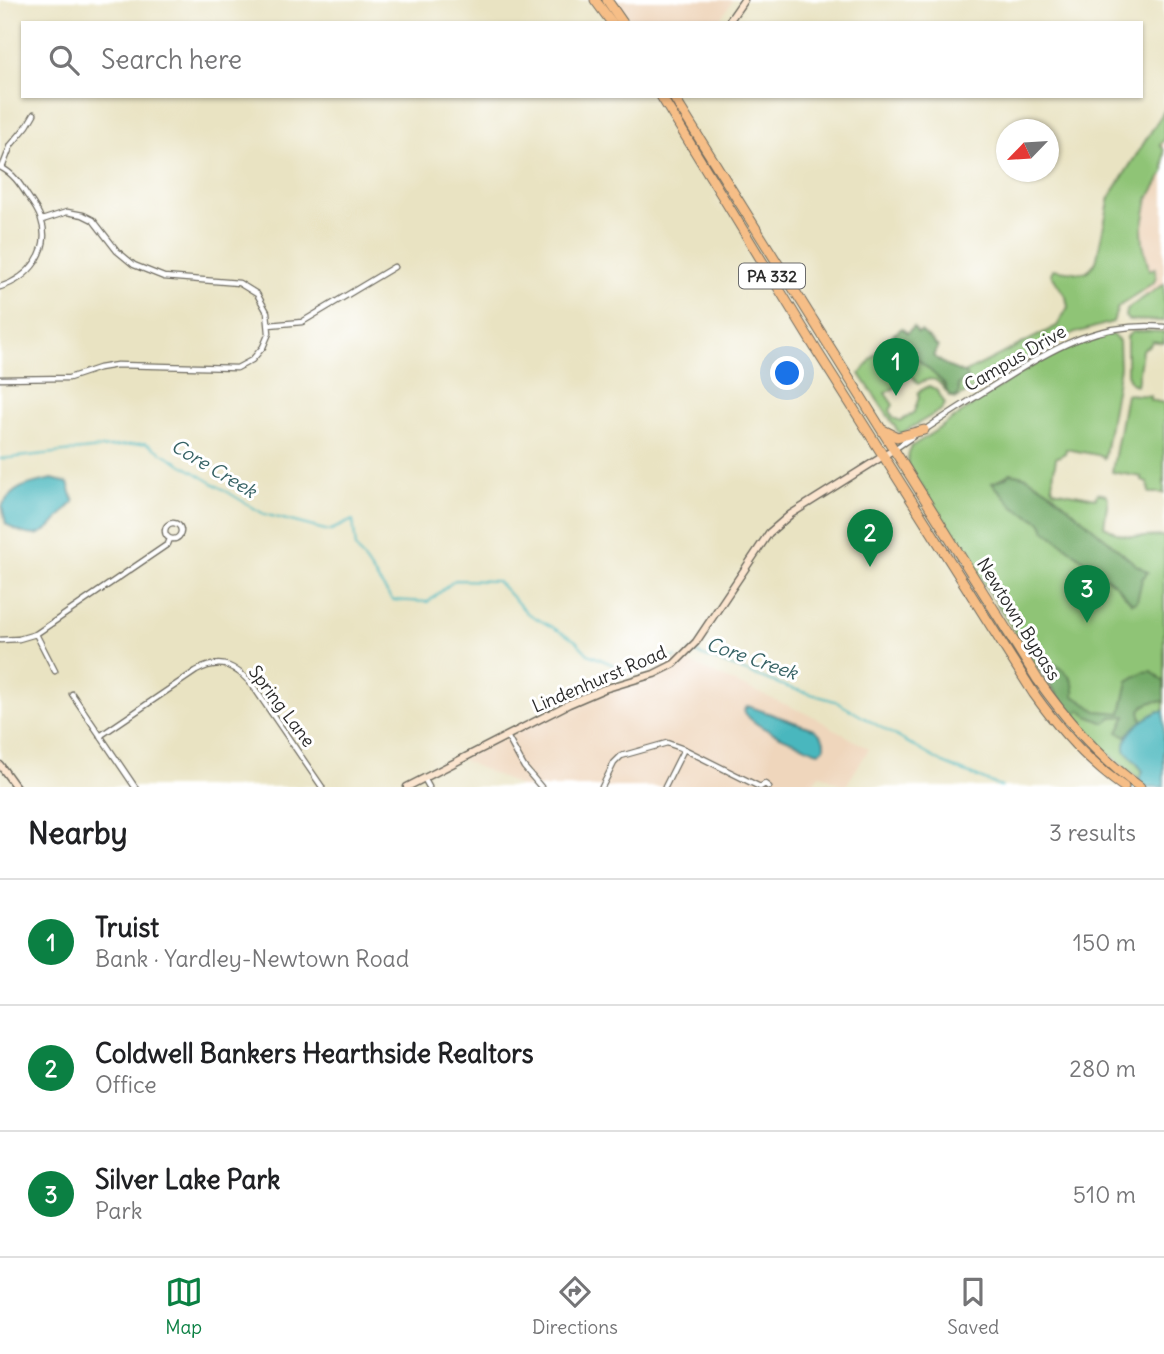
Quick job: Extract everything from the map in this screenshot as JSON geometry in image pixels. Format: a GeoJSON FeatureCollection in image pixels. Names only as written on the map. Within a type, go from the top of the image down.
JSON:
{"type":"FeatureCollection","features":[{"type":"Feature","properties":{"kind":"highway"},"geometry":{"type":"LineString","coordinates":[[595,0],[611,21]]}},
{"type":"Feature","properties":{"kind":"highway"},"geometry":{"type":"LineString","coordinates":[[609,0],[623,21]]}},
{"type":"Feature","properties":{"kind":"highway","name":"PA 332"},"geometry":{"type":"LineString","coordinates":[[674,100],[893,450]]}},
{"type":"Feature","properties":{"kind":"highway","name":"PA 332"},"geometry":{"type":"LineString","coordinates":[[674,100],[884,456]]}},
{"type":"Feature","properties":{"kind":"highway"},"geometry":{"type":"LineString","coordinates":[[879,428],[897,437],[923,430]]}},
{"type":"Feature","properties":{"kind":"highway","name":"Newtown Bypass"},"geometry":{"type":"LineString","coordinates":[[893,450],[1054,704],[1094,749],[1140,787]]}},
{"type":"Feature","properties":{"kind":"highway","name":"Newtown Bypass"},"geometry":{"type":"LineString","coordinates":[[884,456],[1041,704],[1084,753],[1119,784]]}},
{"type":"Feature","properties":{"kind":"street"},"geometry":{"type":"LineString","coordinates":[[729,21],[744,0]]}},
{"type":"Feature","properties":{"kind":"street"},"geometry":{"type":"LineString","coordinates":[[0,287],[24,276],[37,261],[44,238],[41,220],[13,176],[1,168],[11,145],[34,114]]}},
{"type":"Feature","properties":{"kind":"street"},"geometry":{"type":"LineString","coordinates":[[0,379],[69,378],[117,365],[233,369],[244,365],[258,354],[267,340],[267,312],[261,300],[245,285],[229,280],[164,277],[144,270],[120,255],[93,220],[80,214],[67,212],[41,220]]}},
{"type":"Feature","properties":{"kind":"street"},"geometry":{"type":"LineString","coordinates":[[269,325],[302,322],[394,267]]}},
{"type":"Feature","properties":{"kind":"street","name":"Campus Drive"},"geometry":{"type":"LineString","coordinates":[[893,450],[1036,359],[1070,341],[1123,327],[1164,327]]}},
{"type":"Feature","properties":{"kind":"street","name":"Lindenhurst Road"},"geometry":{"type":"LineString","coordinates":[[407,787],[587,695],[654,674],[681,659],[723,604],[769,533],[791,514],[893,450]]}},
{"type":"Feature","properties":{"kind":"street"},"geometry":{"type":"LineString","coordinates":[[0,640],[19,639],[36,634],[168,544],[170,539]]}},
{"type":"Feature","properties":{"kind":"street"},"geometry":{"type":"LineString","coordinates":[[36,634],[55,671]]}},
{"type":"Feature","properties":{"kind":"street","name":"Spring Lane"},"geometry":{"type":"LineString","coordinates":[[100,736],[205,666],[214,663],[225,665],[237,670],[248,680],[322,787]]}},
{"type":"Feature","properties":{"kind":"street"},"geometry":{"type":"LineString","coordinates":[[72,694],[135,787]]}},
{"type":"Feature","properties":{"kind":"street"},"geometry":{"type":"LineString","coordinates":[[507,736],[523,767],[541,787]]}},
{"type":"Feature","properties":{"kind":"street"},"geometry":{"type":"LineString","coordinates":[[602,787],[614,763],[621,756],[667,743],[760,787],[765,784],[769,787]]}},
{"type":"Feature","properties":{"kind":"street"},"geometry":{"type":"LineString","coordinates":[[665,787],[684,749]]}},
{"type":"Feature","properties":{"kind":"street"},"geometry":{"type":"LineString","coordinates":[[0,765],[16,787]]}},
{"type":"Feature","properties":{"kind":"street"},"geometry":{"type":"LineString","coordinates":[[424,778],[429,787]]}},
{"type":"Feature","properties":{"kind":"shaded area"},"geometry":{"type":"Polygon","coordinates":[[[615,0],[733,0],[719,21],[631,21],[615,0]]]}},
{"type":"Feature","properties":{"kind":"shaded area"},"geometry":{"type":"Polygon","coordinates":[[[1164,111],[1164,313],[1099,251],[1110,197],[1164,111]]]}},
{"type":"Feature","properties":{"kind":"shaded area"},"geometry":{"type":"Polygon","coordinates":[[[681,659],[812,716],[869,749],[845,787],[820,774],[810,787],[522,787],[461,759],[569,704],[643,678],[681,659]]]}},
{"type":"Feature","properties":{"kind":"green space"},"geometry":{"type":"Polygon","coordinates":[[[1164,111],[1164,140],[1160,145],[1164,150],[1164,172],[1148,199],[1142,230],[1149,270],[1155,268],[1154,282],[1118,307],[1113,322],[1057,341],[955,399],[950,395],[936,380],[926,380],[918,384],[898,357],[886,366],[900,385],[885,393],[893,405],[890,410],[893,418],[901,421],[914,412],[918,392],[929,386],[937,390],[945,404],[941,410],[900,434],[860,374],[886,340],[894,334],[937,377],[946,390],[958,385],[962,374],[1057,326],[1068,307],[1066,297],[1051,274],[1053,269],[1087,272],[1096,262],[1110,197],[1164,111]]]}},
{"type":"Feature","properties":{"kind":"green space"},"geometry":{"type":"Polygon","coordinates":[[[1164,284],[1164,321],[1128,320],[1127,309],[1164,284]]]}},
{"type":"Feature","properties":{"kind":"green space"},"geometry":{"type":"Polygon","coordinates":[[[913,327],[938,347],[933,356],[968,377],[958,385],[957,397],[949,396],[944,383],[894,334],[902,328],[907,333],[913,327]]]}},
{"type":"Feature","properties":{"kind":"green space"},"geometry":{"type":"Polygon","coordinates":[[[1132,332],[1164,332],[1164,343],[1152,341],[1142,350],[1137,386],[1131,383],[1127,374],[1127,337],[1132,332]]]}},
{"type":"Feature","properties":{"kind":"green space"},"geometry":{"type":"Polygon","coordinates":[[[1111,334],[1119,341],[1120,367],[1104,460],[1103,456],[1066,449],[1065,453],[1056,458],[1053,490],[1096,498],[1097,493],[1107,495],[1104,526],[1125,535],[1164,536],[1164,787],[1151,787],[1129,771],[1098,744],[1054,693],[907,464],[912,446],[1034,365],[1086,340],[1111,334]],[[1011,473],[1000,479],[1052,493],[1027,477],[1011,473]]]}},
{"type":"Feature","properties":{"kind":"green space"},"geometry":{"type":"Polygon","coordinates":[[[1126,394],[1150,396],[1150,400],[1164,403],[1164,493],[1149,493],[1148,483],[1142,481],[1142,477],[1112,472],[1126,394]]]}},
{"type":"Feature","properties":{"kind":"green space"},"geometry":{"type":"Polygon","coordinates":[[[1010,473],[1027,477],[1052,493],[1148,572],[1142,579],[1137,601],[1132,603],[1116,585],[1046,531],[1041,522],[1015,508],[992,483],[1010,473]]]}},
{"type":"Feature","properties":{"kind":"green space"},"geometry":{"type":"Polygon","coordinates":[[[1052,663],[1069,676],[1074,696],[1097,711],[1121,713],[1128,681],[1143,672],[1152,671],[1164,682],[1164,701],[1151,702],[1142,707],[1142,721],[1126,736],[1118,732],[1126,716],[1112,717],[1105,723],[1080,710],[1073,717],[1038,667],[1052,663]]]}},
{"type":"Feature","properties":{"kind":"water"},"geometry":{"type":"Polygon","coordinates":[[[52,479],[68,483],[74,502],[51,526],[37,534],[29,534],[6,524],[2,506],[12,494],[23,486],[52,479]]]}},
{"type":"Feature","properties":{"kind":"water"},"geometry":{"type":"Polygon","coordinates":[[[748,706],[814,729],[822,737],[824,748],[819,752],[815,751],[764,728],[748,716],[744,710],[748,706]]]}},
{"type":"Feature","properties":{"kind":"water"},"geometry":{"type":"Polygon","coordinates":[[[1159,711],[1164,711],[1164,787],[1129,787],[1139,780],[1143,771],[1125,750],[1125,743],[1131,731],[1159,711]]]}},
{"type":"Feature","properties":{"kind":"waterway","name":"Core Creek"},"geometry":{"type":"LineString","coordinates":[[0,459],[146,443],[264,514],[329,531],[353,520],[356,548],[392,600],[428,602],[455,580],[497,581],[527,613],[575,640],[588,654],[628,671],[676,657]]}},
{"type":"Feature","properties":{"kind":"waterway","name":"Core Creek"},"geometry":{"type":"LineString","coordinates":[[688,653],[693,652],[787,687],[835,701],[943,763],[1002,787]]}},
{"type":"Feature","properties":{"kind":"place","name":"Truist"},"geometry":{"type":"Point","coordinates":[896,396]}},
{"type":"Feature","properties":{"kind":"place","name":"Coldwell Bankers Hearthside Realtors"},"geometry":{"type":"Point","coordinates":[870,567]}},
{"type":"Feature","properties":{"kind":"place","name":"Silver Lake Park"},"geometry":{"type":"Point","coordinates":[1087,623]}}]}
